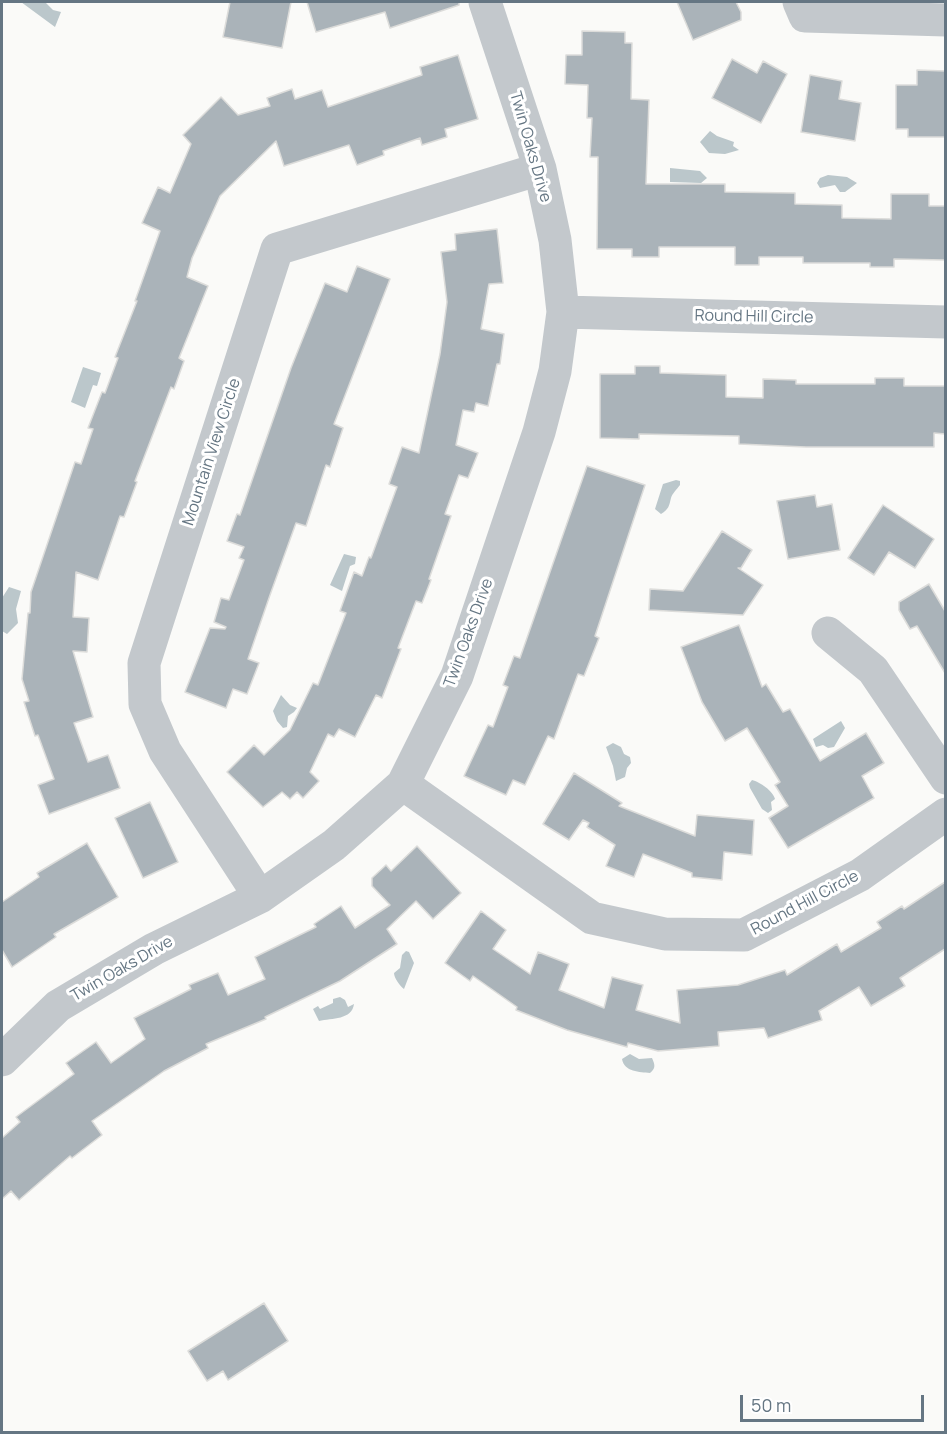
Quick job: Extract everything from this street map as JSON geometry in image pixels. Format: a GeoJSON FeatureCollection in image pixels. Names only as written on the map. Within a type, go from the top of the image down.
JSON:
{"type":"FeatureCollection","features":[{"type":"Feature","properties":{"kind":"street","name":"Twin Oaks Drive"},"geometry":{"type":"LineString","coordinates":[[2,1060],[58,1006],[154,949],[260,897],[334,845],[404,784],[457,676],[539,432],[555,371],[563,312],[555,240],[540,169],[485,2]]}},
{"type":"Feature","properties":{"kind":"street"},"geometry":{"type":"LineString","coordinates":[[799,2],[805,16],[945,20]]}},
{"type":"Feature","properties":{"kind":"street","name":"Mountain View Circle"},"geometry":{"type":"LineString","coordinates":[[260,897],[165,750],[145,704],[144,663],[278,249],[540,169]]}},
{"type":"Feature","properties":{"kind":"street","name":"Round Hill Circle"},"geometry":{"type":"LineString","coordinates":[[563,312],[945,322]]}},
{"type":"Feature","properties":{"kind":"street"},"geometry":{"type":"LineString","coordinates":[[828,633],[873,670],[945,778]]}},
{"type":"Feature","properties":{"kind":"street","name":"Round Hill Circle"},"geometry":{"type":"LineString","coordinates":[[404,784],[591,918],[665,934],[744,935],[860,875],[945,814]]}},
{"type":"Feature","properties":{"kind":"shaded area"},"geometry":{"type":"Polygon","coordinates":[[[21,2],[45,2],[53,10],[61,12],[55,27],[21,2]]]}},
{"type":"Feature","properties":{"kind":"shaded area"},"geometry":{"type":"Polygon","coordinates":[[[710,131],[734,142],[733,146],[739,150],[725,154],[709,153],[700,142],[710,131]]]}},
{"type":"Feature","properties":{"kind":"shaded area"},"geometry":{"type":"Polygon","coordinates":[[[670,168],[700,171],[707,178],[701,183],[670,182],[670,168]]]}},
{"type":"Feature","properties":{"kind":"shaded area"},"geometry":{"type":"Polygon","coordinates":[[[828,175],[847,177],[857,183],[845,192],[840,192],[835,185],[820,188],[817,183],[820,178],[828,175]]]}},
{"type":"Feature","properties":{"kind":"shaded area"},"geometry":{"type":"Polygon","coordinates":[[[83,367],[101,373],[97,386],[93,385],[85,408],[71,402],[83,367]]]}},
{"type":"Feature","properties":{"kind":"shaded area"},"geometry":{"type":"Polygon","coordinates":[[[680,481],[680,485],[672,495],[667,509],[661,514],[655,509],[663,484],[680,481]]]}},
{"type":"Feature","properties":{"kind":"shaded area"},"geometry":{"type":"Polygon","coordinates":[[[344,554],[356,557],[355,564],[350,566],[342,591],[330,585],[344,554]]]}},
{"type":"Feature","properties":{"kind":"shaded area"},"geometry":{"type":"Polygon","coordinates":[[[9,587],[21,591],[16,609],[18,623],[7,634],[2,631],[2,598],[9,587]]]}},
{"type":"Feature","properties":{"kind":"shaded area"},"geometry":{"type":"Polygon","coordinates":[[[281,695],[290,705],[297,708],[288,716],[287,727],[283,728],[273,711],[281,695]]]}},
{"type":"Feature","properties":{"kind":"shaded area"},"geometry":{"type":"Polygon","coordinates":[[[841,721],[845,728],[834,747],[828,748],[823,745],[816,747],[813,739],[841,721]]]}},
{"type":"Feature","properties":{"kind":"shaded area"},"geometry":{"type":"Polygon","coordinates":[[[613,743],[621,747],[624,754],[630,757],[631,763],[625,777],[616,781],[606,747],[613,743]]]}},
{"type":"Feature","properties":{"kind":"shaded area"},"geometry":{"type":"Polygon","coordinates":[[[752,780],[766,787],[774,796],[775,799],[771,802],[772,810],[768,813],[762,809],[750,788],[749,784],[752,780]]]}},
{"type":"Feature","properties":{"kind":"shaded area"},"geometry":{"type":"Polygon","coordinates":[[[406,951],[409,952],[414,963],[404,989],[394,973],[400,968],[402,955],[406,951]]]}},
{"type":"Feature","properties":{"kind":"shaded area"},"geometry":{"type":"Polygon","coordinates":[[[340,997],[345,1000],[348,1007],[354,1004],[350,1013],[319,1021],[313,1009],[318,1006],[320,1009],[333,1003],[333,999],[340,997]]]}},
{"type":"Feature","properties":{"kind":"shaded area"},"geometry":{"type":"Polygon","coordinates":[[[630,1054],[639,1059],[652,1058],[653,1070],[650,1073],[637,1072],[626,1067],[622,1059],[630,1054]]]}},
{"type":"Feature","properties":{"kind":"building"},"geometry":{"type":"Polygon","coordinates":[[[230,2],[291,2],[282,48],[223,37],[230,2]]]}},
{"type":"Feature","properties":{"kind":"building"},"geometry":{"type":"Polygon","coordinates":[[[307,2],[459,2],[459,5],[390,28],[385,12],[316,32],[307,2]]]}},
{"type":"Feature","properties":{"kind":"building"},"geometry":{"type":"Polygon","coordinates":[[[677,2],[736,2],[741,12],[741,20],[693,40],[677,2]]]}},
{"type":"Feature","properties":{"kind":"building"},"geometry":{"type":"Polygon","coordinates":[[[582,31],[625,32],[625,43],[632,43],[631,99],[649,100],[646,184],[725,184],[725,192],[795,193],[795,204],[842,205],[842,218],[891,219],[891,194],[929,194],[929,206],[945,206],[945,260],[894,259],[894,267],[870,267],[870,263],[803,263],[803,257],[759,257],[759,265],[735,265],[735,247],[659,247],[659,257],[632,257],[632,249],[597,249],[598,157],[590,157],[592,118],[587,118],[588,85],[565,84],[566,55],[582,55],[582,31]]]}},
{"type":"Feature","properties":{"kind":"building"},"geometry":{"type":"Polygon","coordinates":[[[458,55],[478,119],[445,129],[447,137],[422,145],[420,138],[383,151],[384,155],[357,165],[349,145],[284,166],[276,141],[220,196],[192,258],[187,277],[208,286],[179,358],[184,361],[174,389],[171,387],[135,481],[137,482],[124,517],[120,516],[98,580],[76,572],[73,617],[89,618],[87,652],[73,651],[93,717],[74,723],[88,762],[108,755],[120,788],[49,814],[38,785],[54,779],[38,735],[35,736],[24,702],[29,701],[22,679],[31,592],[75,462],[81,464],[93,429],[88,428],[102,392],[105,393],[118,358],[115,357],[137,301],[135,301],[160,231],[142,223],[158,187],[170,193],[191,144],[183,135],[221,97],[238,115],[270,106],[267,98],[292,89],[295,99],[322,90],[328,107],[422,75],[420,67],[458,55]]]}},
{"type":"Feature","properties":{"kind":"building"},"geometry":{"type":"Polygon","coordinates":[[[732,59],[757,73],[763,61],[787,74],[761,123],[712,98],[732,59]]]}},
{"type":"Feature","properties":{"kind":"building"},"geometry":{"type":"Polygon","coordinates":[[[917,70],[945,71],[945,137],[908,137],[908,129],[896,129],[896,85],[917,85],[917,70]]]}},
{"type":"Feature","properties":{"kind":"building"},"geometry":{"type":"Polygon","coordinates":[[[810,75],[842,81],[839,99],[861,103],[855,141],[801,132],[810,75]]]}},
{"type":"Feature","properties":{"kind":"building"},"geometry":{"type":"Polygon","coordinates":[[[497,229],[503,283],[489,284],[481,329],[504,334],[500,364],[497,364],[488,406],[476,403],[474,412],[463,410],[456,445],[478,453],[468,478],[459,475],[445,514],[451,516],[422,603],[416,601],[382,698],[376,695],[355,737],[339,729],[334,737],[328,734],[310,772],[319,781],[303,798],[297,792],[290,799],[282,792],[263,807],[227,772],[254,745],[264,755],[290,730],[313,683],[318,685],[346,613],[340,611],[354,572],[362,576],[397,487],[389,484],[402,447],[419,453],[440,354],[447,302],[441,252],[456,250],[455,234],[497,229]]]}},
{"type":"Feature","properties":{"kind":"building"},"geometry":{"type":"Polygon","coordinates":[[[357,266],[390,279],[334,424],[343,428],[330,467],[326,465],[306,526],[296,523],[248,659],[259,663],[247,694],[233,689],[226,708],[185,692],[210,628],[225,629],[226,627],[214,622],[221,598],[229,600],[244,560],[239,558],[244,547],[227,541],[237,514],[240,515],[291,368],[325,283],[347,292],[357,266]]]}},
{"type":"Feature","properties":{"kind":"building"},"geometry":{"type":"Polygon","coordinates":[[[635,366],[660,366],[660,373],[726,375],[726,397],[763,398],[763,379],[796,380],[796,384],[875,384],[875,378],[904,378],[904,386],[945,386],[945,434],[934,433],[934,447],[806,447],[739,444],[739,436],[639,434],[639,439],[600,438],[600,374],[635,374],[635,366]]]}},
{"type":"Feature","properties":{"kind":"building"},"geometry":{"type":"Polygon","coordinates":[[[587,466],[645,485],[595,636],[599,638],[584,676],[578,674],[554,739],[548,736],[525,785],[513,780],[506,795],[464,776],[488,725],[493,727],[508,687],[503,685],[514,656],[520,658],[587,466]]]}},
{"type":"Feature","properties":{"kind":"building"},"geometry":{"type":"Polygon","coordinates":[[[815,495],[817,507],[832,504],[840,550],[788,559],[777,501],[815,495]]]}},
{"type":"Feature","properties":{"kind":"building"},"geometry":{"type":"Polygon","coordinates":[[[883,505],[934,539],[915,568],[889,552],[874,575],[848,558],[883,505]]]}},
{"type":"Feature","properties":{"kind":"building"},"geometry":{"type":"Polygon","coordinates":[[[722,531],[752,550],[741,568],[738,568],[763,585],[743,615],[649,610],[650,589],[683,591],[722,531]]]}},
{"type":"Feature","properties":{"kind":"building"},"geometry":{"type":"Polygon","coordinates":[[[929,584],[945,611],[945,673],[917,626],[910,629],[899,610],[899,602],[929,584]]]}},
{"type":"Feature","properties":{"kind":"building"},"geometry":{"type":"Polygon","coordinates":[[[739,625],[762,687],[766,684],[783,712],[790,709],[820,761],[866,733],[884,763],[862,776],[874,798],[788,848],[769,818],[788,806],[775,785],[780,782],[747,728],[725,741],[702,702],[681,647],[739,625]]]}},
{"type":"Feature","properties":{"kind":"building"},"geometry":{"type":"Polygon","coordinates":[[[574,773],[622,803],[619,806],[695,836],[697,815],[754,820],[752,855],[724,852],[722,880],[692,877],[692,873],[643,854],[634,877],[606,866],[615,845],[587,827],[589,823],[583,820],[569,840],[543,824],[574,773]]]}},
{"type":"Feature","properties":{"kind":"building"},"geometry":{"type":"Polygon","coordinates":[[[150,802],[178,862],[143,878],[115,818],[150,802]]]}},
{"type":"Feature","properties":{"kind":"building"},"geometry":{"type":"Polygon","coordinates":[[[87,843],[118,897],[54,934],[56,937],[12,967],[2,950],[2,902],[39,877],[37,873],[87,843]]]}},
{"type":"Feature","properties":{"kind":"building"},"geometry":{"type":"Polygon","coordinates":[[[417,846],[461,893],[433,919],[416,901],[387,929],[397,944],[340,981],[265,1017],[266,1019],[206,1044],[208,1048],[164,1071],[92,1121],[102,1135],[72,1158],[70,1156],[19,1200],[11,1191],[2,1199],[2,1138],[20,1122],[16,1117],[74,1074],[66,1063],[96,1042],[111,1063],[145,1039],[134,1018],[191,989],[189,985],[218,973],[228,995],[265,979],[255,957],[316,927],[314,924],[341,906],[355,928],[390,905],[372,886],[372,878],[386,865],[391,871],[417,846]]]}},
{"type":"Feature","properties":{"kind":"building"},"geometry":{"type":"Polygon","coordinates":[[[945,882],[945,949],[900,978],[905,986],[871,1006],[859,987],[819,1011],[822,1020],[768,1038],[764,1028],[718,1032],[719,1046],[658,1051],[628,1043],[627,1047],[567,1030],[516,1010],[517,1007],[473,976],[470,981],[445,963],[481,911],[506,930],[493,949],[530,974],[538,952],[569,964],[559,990],[604,1008],[612,977],[643,985],[636,1010],[680,1023],[677,990],[738,985],[785,970],[787,975],[837,944],[841,952],[881,928],[877,922],[902,906],[904,909],[945,882]]]}},
{"type":"Feature","properties":{"kind":"building"},"geometry":{"type":"Polygon","coordinates":[[[264,1303],[288,1341],[228,1380],[223,1371],[207,1381],[188,1351],[264,1303]]]}}]}
